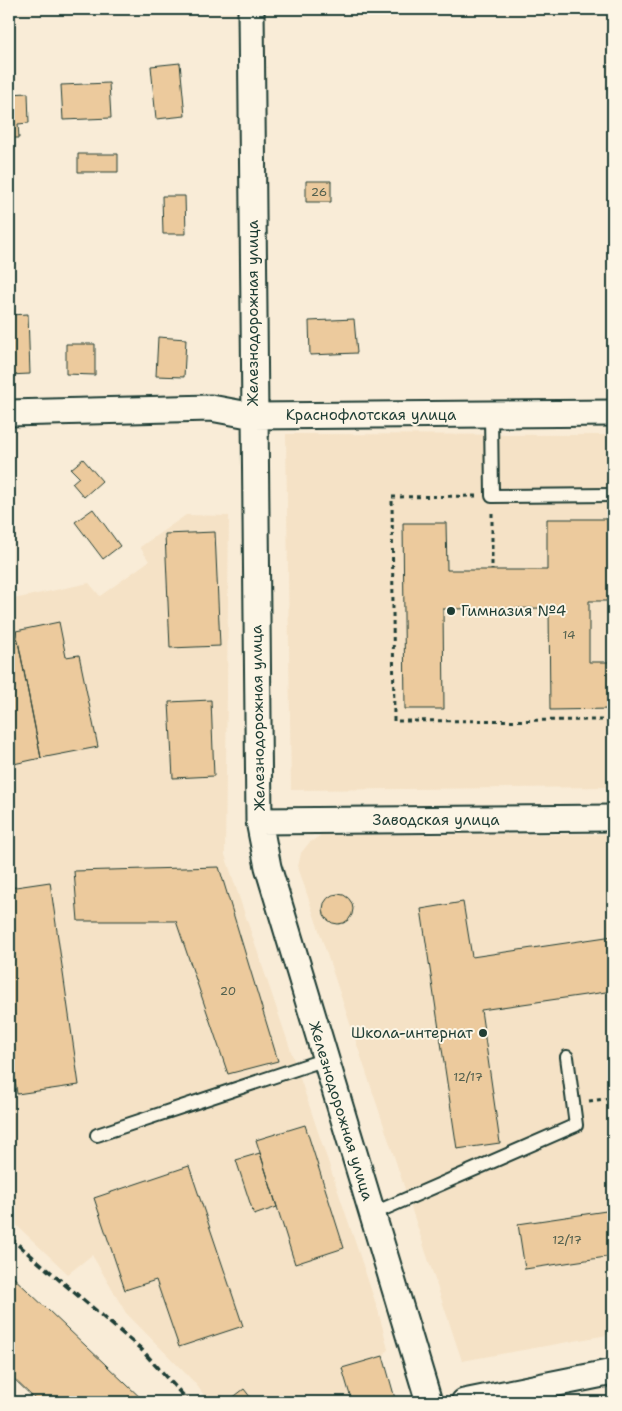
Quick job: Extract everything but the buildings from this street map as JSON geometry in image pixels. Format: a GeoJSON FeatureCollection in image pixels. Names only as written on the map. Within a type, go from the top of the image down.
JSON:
{"type":"FeatureCollection","features":[{"type":"Feature","properties":{"kind":"street","name":"Железнодорожная улица"},"geometry":{"type":"LineString","coordinates":[[251,9],[259,821],[268,867],[429,1402]]}},
{"type":"Feature","properties":{"kind":"street","name":"Краснофлотская улица"},"geometry":{"type":"LineString","coordinates":[[9,413],[211,408],[254,416],[613,413]]}},
{"type":"Feature","properties":{"kind":"street","name":"Заводская улица"},"geometry":{"type":"LineString","coordinates":[[259,821],[613,818]]}},
{"type":"Feature","properties":{"kind":"street"},"geometry":{"type":"LineString","coordinates":[[464,1402],[613,1372]]}},
{"type":"Feature","properties":{"kind":"lane"},"geometry":{"type":"LineString","coordinates":[[491,414],[492,496],[613,495]]}},
{"type":"Feature","properties":{"kind":"lane"},"geometry":{"type":"LineString","coordinates":[[372,1214],[576,1125],[567,1057]]}},
{"type":"Feature","properties":{"kind":"lane"},"geometry":{"type":"LineString","coordinates":[[97,1135],[326,1059]]}},
{"type":"Feature","properties":{"kind":"path"},"geometry":{"type":"LineString","coordinates":[[492,570],[492,496],[392,497],[394,722],[613,720]]}},
{"type":"Feature","properties":{"kind":"path"},"geometry":{"type":"LineString","coordinates":[[573,1103],[613,1098]]}},
{"type":"Feature","properties":{"kind":"shaded area","name":"Гимназия №4"},"geometry":{"type":"Polygon","coordinates":[[[286,434],[613,435],[613,787],[291,790],[286,434]]]}},
{"type":"Feature","properties":{"kind":"shaded area"},"geometry":{"type":"Polygon","coordinates":[[[186,515],[229,516],[225,855],[378,1310],[388,1349],[383,1357],[396,1402],[209,1402],[195,1383],[126,1313],[92,1255],[68,1274],[9,1218],[9,600],[89,583],[100,596],[149,561],[140,547],[186,515]]]}},
{"type":"Feature","properties":{"kind":"shaded area","name":"Школа-интернат"},"geometry":{"type":"Polygon","coordinates":[[[613,834],[613,1334],[462,1361],[298,867],[301,853],[309,843],[321,835],[613,834]]]}},
{"type":"Feature","properties":{"kind":"railway"},"geometry":{"type":"LineString","coordinates":[[9,1237],[140,1348],[189,1402]]}},
{"type":"Feature","properties":{"kind":"place","name":"Гимназия №4"},"geometry":{"type":"Point","coordinates":[451,611]}},
{"type":"Feature","properties":{"kind":"place","name":"Школа-интернат"},"geometry":{"type":"Point","coordinates":[483,1033]}}]}
